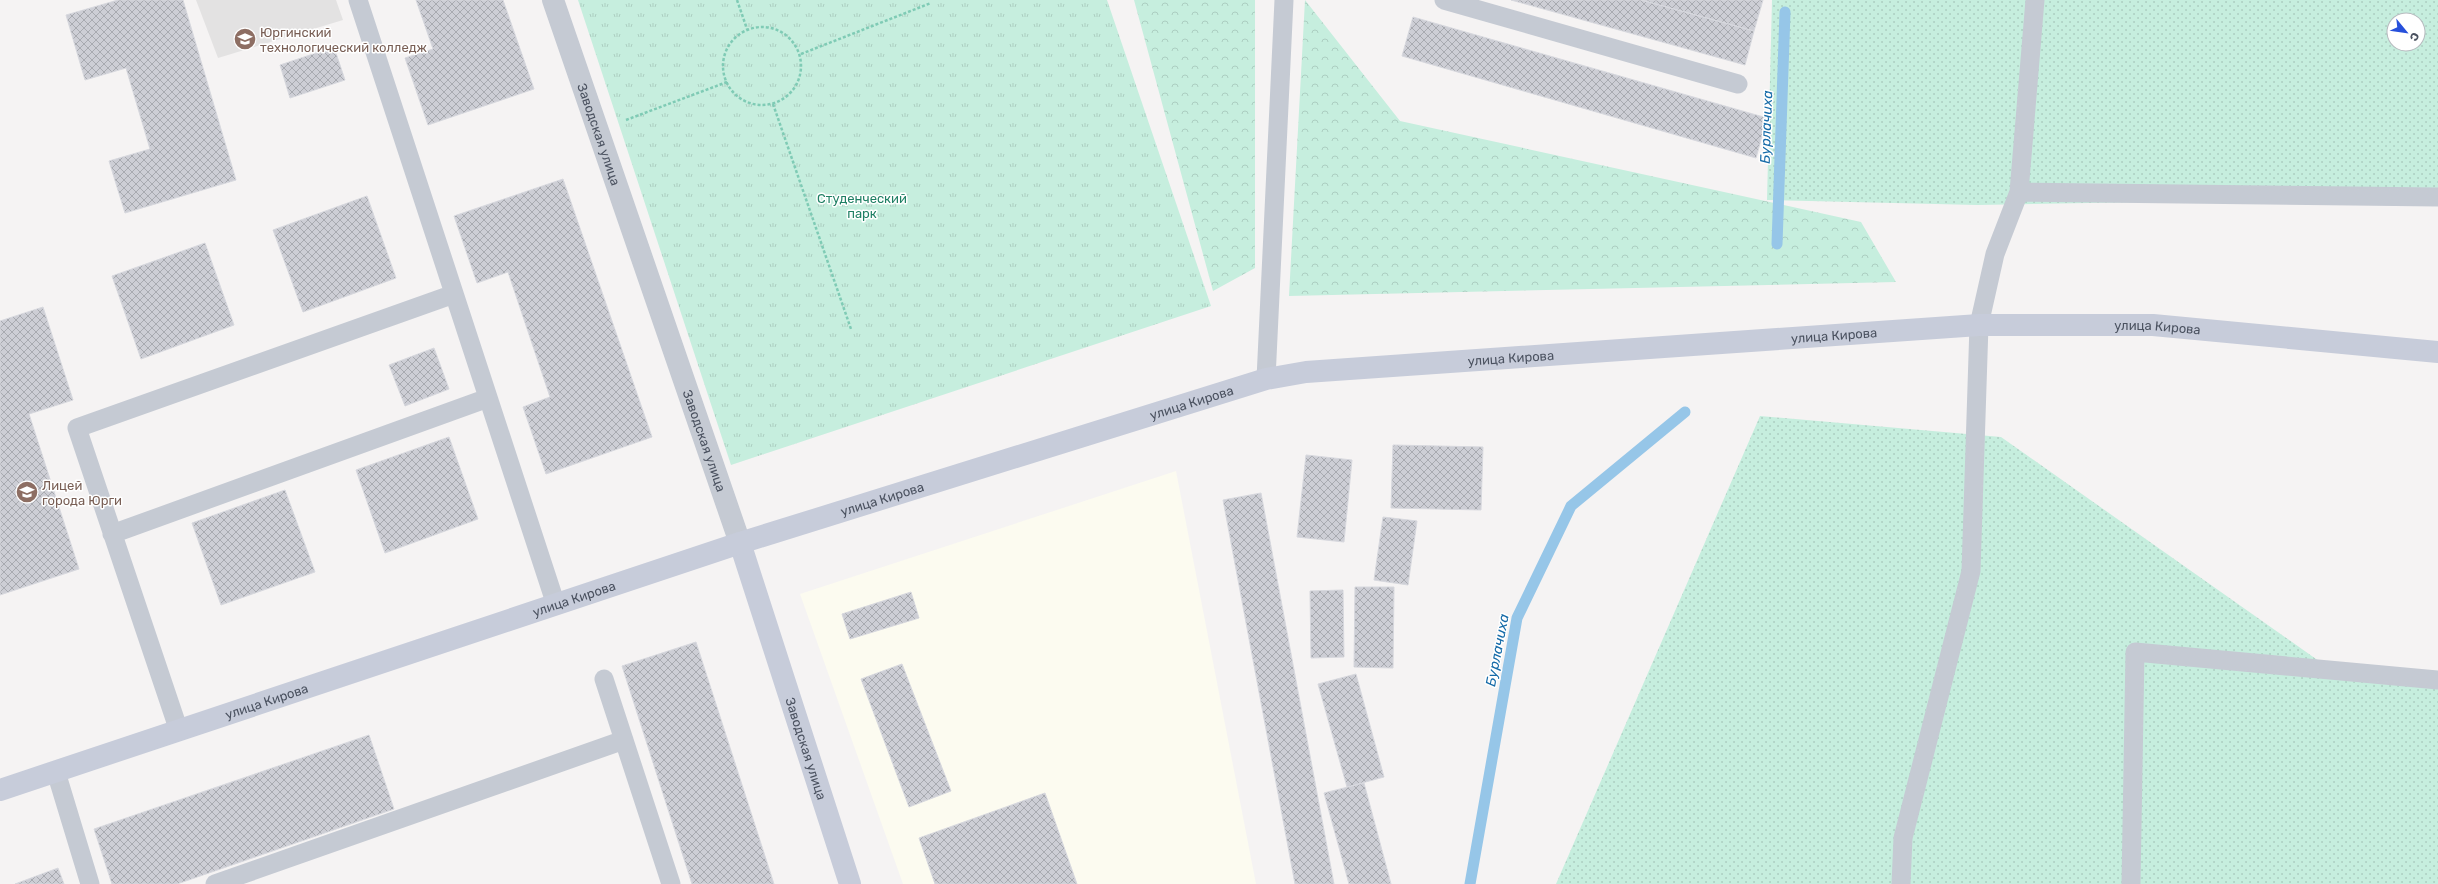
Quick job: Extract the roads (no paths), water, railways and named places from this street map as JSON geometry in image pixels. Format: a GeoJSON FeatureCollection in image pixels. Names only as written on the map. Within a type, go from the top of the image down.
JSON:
{"type":"FeatureCollection","features":[{"type":"Feature","properties":{"kind":"street","name":"Заводская улица"},"geometry":{"type":"LineString","coordinates":[[553,0],[740,543],[850,884]]}},
{"type":"Feature","properties":{"kind":"street","name":"улица Кирова"},"geometry":{"type":"LineString","coordinates":[[0,790],[740,543],[1266,379],[1306,372],[1979,325],[2153,325],[2438,352]]}},
{"type":"Feature","properties":{"kind":"lane"},"geometry":{"type":"LineString","coordinates":[[358,0],[556,605]]}},
{"type":"Feature","properties":{"kind":"lane"},"geometry":{"type":"LineString","coordinates":[[1266,379],[1284,0]]}},
{"type":"Feature","properties":{"kind":"lane"},"geometry":{"type":"LineString","coordinates":[[1444,0],[1738,84]]}},
{"type":"Feature","properties":{"kind":"lane"},"geometry":{"type":"LineString","coordinates":[[1901,884],[1903,838],[1972,570],[1979,325],[1995,254],[2019,192],[2035,0]]}},
{"type":"Feature","properties":{"kind":"lane"},"geometry":{"type":"LineString","coordinates":[[2019,192],[2438,197]]}},
{"type":"Feature","properties":{"kind":"lane"},"geometry":{"type":"LineString","coordinates":[[179,731],[76,428],[454,294]]}},
{"type":"Feature","properties":{"kind":"lane"},"geometry":{"type":"LineString","coordinates":[[112,534],[488,398]]}},
{"type":"Feature","properties":{"kind":"lane"},"geometry":{"type":"LineString","coordinates":[[2131,884],[2135,652],[2438,680]]}},
{"type":"Feature","properties":{"kind":"lane"},"geometry":{"type":"LineString","coordinates":[[604,679],[671,884]]}},
{"type":"Feature","properties":{"kind":"lane"},"geometry":{"type":"LineString","coordinates":[[215,884],[624,740]]}},
{"type":"Feature","properties":{"kind":"lane"},"geometry":{"type":"LineString","coordinates":[[56,772],[90,884]]}},
{"type":"Feature","properties":{"kind":"waterway","name":"Бурлачиха"},"geometry":{"type":"LineString","coordinates":[[1777,244],[1785,12]]}},
{"type":"Feature","properties":{"kind":"waterway","name":"Бурлачиха"},"geometry":{"type":"LineString","coordinates":[[1470,884],[1517,618],[1571,506],[1685,412]]}},
{"type":"Feature","properties":{"kind":"place","name":"Юргинский технологический колледж"},"geometry":{"type":"Point","coordinates":[245,39]}},
{"type":"Feature","properties":{"kind":"place","name":"Лицей города Юрги"},"geometry":{"type":"Point","coordinates":[27,492]}},
{"type":"Feature","properties":{"kind":"park label","name":"Студенческий парк"},"geometry":{"type":"Point","coordinates":[862,206]}}]}
